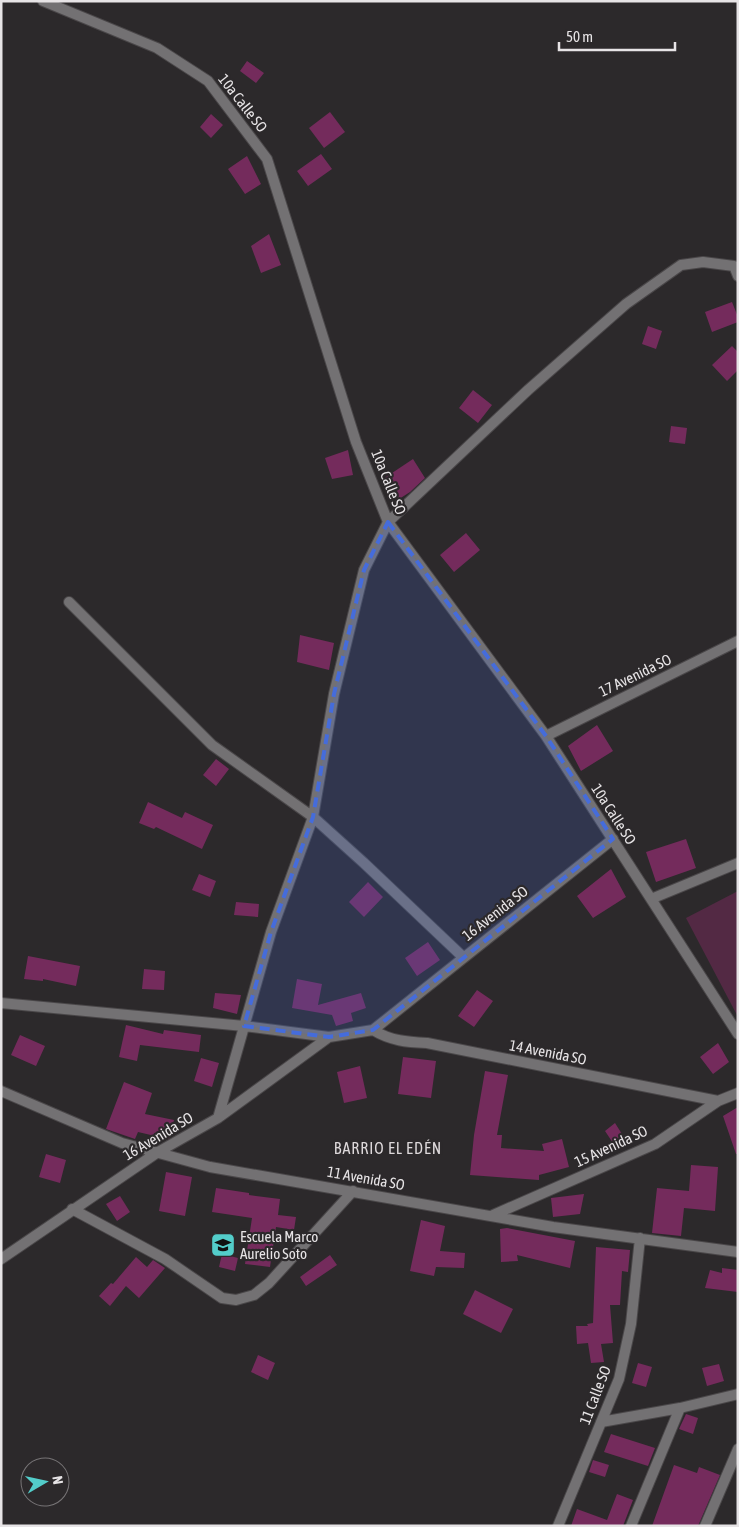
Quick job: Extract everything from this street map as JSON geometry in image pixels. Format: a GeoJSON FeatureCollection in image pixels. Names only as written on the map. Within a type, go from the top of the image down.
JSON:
{"type":"FeatureCollection","features":[{"type":"Feature","properties":{"kind":"street","name":"10a Calle SO"},"geometry":{"type":"LineString","coordinates":[[43,1],[157,48],[208,81],[267,159],[356,442],[388,522],[546,736],[738,1034]]}},
{"type":"Feature","properties":{"kind":"street"},"geometry":{"type":"LineString","coordinates":[[218,1118],[271,932],[313,817],[334,694],[364,570],[388,522],[528,390],[626,304],[681,265],[703,262],[736,271]]}},
{"type":"Feature","properties":{"kind":"street"},"geometry":{"type":"LineString","coordinates":[[69,602],[212,745],[313,817],[463,957]]}},
{"type":"Feature","properties":{"kind":"street","name":"17 Avenida SO"},"geometry":{"type":"LineString","coordinates":[[546,736],[738,641]]}},
{"type":"Feature","properties":{"kind":"street","name":"16 Avenida SO"},"geometry":{"type":"LineString","coordinates":[[373,1030],[612,839]]}},
{"type":"Feature","properties":{"kind":"street"},"geometry":{"type":"LineString","coordinates":[[650,898],[738,863]]}},
{"type":"Feature","properties":{"kind":"street"},"geometry":{"type":"LineString","coordinates":[[1,1002],[244,1026],[329,1037],[373,1030]]}},
{"type":"Feature","properties":{"kind":"street","name":"14 Avenida SO"},"geometry":{"type":"LineString","coordinates":[[373,1030],[402,1042],[427,1043],[718,1101]]}},
{"type":"Feature","properties":{"kind":"street","name":"16 Avenida SO"},"geometry":{"type":"LineString","coordinates":[[1,1258],[158,1152],[218,1118],[329,1037]]}},
{"type":"Feature","properties":{"kind":"street","name":"11 Avenida SO"},"geometry":{"type":"LineString","coordinates":[[1,1091],[122,1143],[210,1167],[553,1227],[738,1252]]}},
{"type":"Feature","properties":{"kind":"street","name":"15 Avenida SO"},"geometry":{"type":"LineString","coordinates":[[492,1216],[655,1144],[718,1101],[738,1093]]}},
{"type":"Feature","properties":{"kind":"street"},"geometry":{"type":"LineString","coordinates":[[72,1209],[165,1259],[222,1298],[236,1300],[254,1295],[269,1283],[353,1191]]}},
{"type":"Feature","properties":{"kind":"street","name":"11 Calle SO"},"geometry":{"type":"LineString","coordinates":[[558,1526],[619,1379],[631,1324],[640,1238]]}},
{"type":"Feature","properties":{"kind":"street"},"geometry":{"type":"LineString","coordinates":[[601,1422],[680,1408],[738,1394]]}},
{"type":"Feature","properties":{"kind":"street"},"geometry":{"type":"LineString","coordinates":[[631,1526],[680,1408]]}},
{"type":"Feature","properties":{"kind":"street"},"geometry":{"type":"LineString","coordinates":[[705,1526],[738,1449]]}},
{"type":"Feature","properties":{"kind":"highlighted area"},"geometry":{"type":"Polygon","coordinates":[[[388,522],[546,736],[613,839],[373,1030],[329,1037],[244,1026],[271,932],[313,817],[334,694],[364,570],[388,522]]]}},
{"type":"Feature","properties":{"kind":"shaded area"},"geometry":{"type":"Polygon","coordinates":[[[738,891],[738,1017],[686,918],[738,891]]]}},
{"type":"Feature","properties":{"kind":"building"},"geometry":{"type":"Polygon","coordinates":[[[247,61],[264,73],[256,83],[240,71],[247,61]]]}},
{"type":"Feature","properties":{"kind":"building"},"geometry":{"type":"Polygon","coordinates":[[[330,112],[345,132],[324,148],[309,128],[330,112]]]}},
{"type":"Feature","properties":{"kind":"building"},"geometry":{"type":"Polygon","coordinates":[[[211,114],[223,125],[211,138],[200,127],[211,114]]]}},
{"type":"Feature","properties":{"kind":"building"},"geometry":{"type":"Polygon","coordinates":[[[321,154],[332,169],[308,186],[297,171],[321,154]]]}},
{"type":"Feature","properties":{"kind":"building"},"geometry":{"type":"Polygon","coordinates":[[[247,156],[261,184],[245,194],[228,169],[247,156]]]}},
{"type":"Feature","properties":{"kind":"building"},"geometry":{"type":"Polygon","coordinates":[[[269,234],[281,265],[261,273],[251,246],[269,234]]]}},
{"type":"Feature","properties":{"kind":"building"},"geometry":{"type":"Polygon","coordinates":[[[732,302],[738,322],[712,332],[705,312],[732,302]]]}},
{"type":"Feature","properties":{"kind":"building"},"geometry":{"type":"Polygon","coordinates":[[[648,326],[662,331],[656,349],[642,344],[648,326]]]}},
{"type":"Feature","properties":{"kind":"building"},"geometry":{"type":"Polygon","coordinates":[[[732,346],[738,352],[738,370],[727,381],[712,365],[732,346]]]}},
{"type":"Feature","properties":{"kind":"building"},"geometry":{"type":"Polygon","coordinates":[[[473,390],[492,405],[478,423],[459,408],[473,390]]]}},
{"type":"Feature","properties":{"kind":"building"},"geometry":{"type":"Polygon","coordinates":[[[671,426],[687,428],[685,444],[669,442],[671,426]]]}},
{"type":"Feature","properties":{"kind":"building"},"geometry":{"type":"Polygon","coordinates":[[[348,450],[353,475],[332,479],[325,458],[348,450]]]}},
{"type":"Feature","properties":{"kind":"building"},"geometry":{"type":"Polygon","coordinates":[[[413,459],[425,478],[410,492],[396,501],[383,479],[413,459]]]}},
{"type":"Feature","properties":{"kind":"building"},"geometry":{"type":"Polygon","coordinates":[[[466,533],[480,550],[454,572],[440,555],[466,533]]]}},
{"type":"Feature","properties":{"kind":"building"},"geometry":{"type":"Polygon","coordinates":[[[300,635],[334,643],[329,670],[297,662],[300,635]]]}},
{"type":"Feature","properties":{"kind":"building"},"geometry":{"type":"Polygon","coordinates":[[[597,725],[613,751],[581,771],[568,746],[597,725]]]}},
{"type":"Feature","properties":{"kind":"building"},"geometry":{"type":"Polygon","coordinates":[[[216,759],[229,769],[216,786],[203,775],[216,759]]]}},
{"type":"Feature","properties":{"kind":"building"},"geometry":{"type":"Polygon","coordinates":[[[148,802],[182,818],[185,812],[213,825],[202,849],[156,827],[154,829],[139,823],[148,802]]]}},
{"type":"Feature","properties":{"kind":"building"},"geometry":{"type":"Polygon","coordinates":[[[686,839],[696,868],[656,882],[646,852],[686,839]]]}},
{"type":"Feature","properties":{"kind":"building"},"geometry":{"type":"Polygon","coordinates":[[[611,869],[626,897],[593,918],[577,896],[611,869]]]}},
{"type":"Feature","properties":{"kind":"building"},"geometry":{"type":"Polygon","coordinates":[[[199,874],[216,881],[210,897],[192,890],[199,874]]]}},
{"type":"Feature","properties":{"kind":"building"},"geometry":{"type":"Polygon","coordinates":[[[368,882],[383,897],[364,917],[349,902],[368,882]]]}},
{"type":"Feature","properties":{"kind":"building"},"geometry":{"type":"Polygon","coordinates":[[[236,902],[259,904],[258,917],[234,915],[236,902]]]}},
{"type":"Feature","properties":{"kind":"building"},"geometry":{"type":"Polygon","coordinates":[[[428,942],[440,960],[417,976],[405,958],[428,942]]]}},
{"type":"Feature","properties":{"kind":"building"},"geometry":{"type":"Polygon","coordinates":[[[28,956],[80,966],[76,986],[43,979],[43,981],[24,979],[28,956]]]}},
{"type":"Feature","properties":{"kind":"building"},"geometry":{"type":"Polygon","coordinates":[[[144,969],[165,971],[164,990],[142,989],[144,969]]]}},
{"type":"Feature","properties":{"kind":"building"},"geometry":{"type":"Polygon","coordinates":[[[297,979],[322,984],[318,1005],[361,993],[366,1008],[351,1013],[353,1021],[336,1026],[332,1015],[292,1008],[297,979]]]}},
{"type":"Feature","properties":{"kind":"building"},"geometry":{"type":"Polygon","coordinates":[[[477,990],[493,1001],[474,1027],[458,1016],[477,990]]]}},
{"type":"Feature","properties":{"kind":"building"},"geometry":{"type":"Polygon","coordinates":[[[215,993],[241,995],[237,1014],[213,1008],[215,993]]]}},
{"type":"Feature","properties":{"kind":"building"},"geometry":{"type":"Polygon","coordinates":[[[126,1025],[163,1034],[164,1030],[201,1035],[199,1052],[140,1045],[137,1061],[119,1057],[126,1025]]]}},
{"type":"Feature","properties":{"kind":"building"},"geometry":{"type":"Polygon","coordinates":[[[20,1035],[45,1046],[36,1066],[11,1055],[20,1035]]]}},
{"type":"Feature","properties":{"kind":"building"},"geometry":{"type":"Polygon","coordinates":[[[718,1043],[729,1062],[713,1074],[700,1057],[718,1043]]]}},
{"type":"Feature","properties":{"kind":"building"},"geometry":{"type":"Polygon","coordinates":[[[403,1057],[436,1061],[431,1098],[398,1094],[403,1057]]]}},
{"type":"Feature","properties":{"kind":"building"},"geometry":{"type":"Polygon","coordinates":[[[201,1058],[219,1063],[212,1087],[194,1081],[201,1058]]]}},
{"type":"Feature","properties":{"kind":"building"},"geometry":{"type":"Polygon","coordinates":[[[360,1066],[367,1098],[344,1103],[337,1072],[360,1066]]]}},
{"type":"Feature","properties":{"kind":"building"},"geometry":{"type":"Polygon","coordinates":[[[485,1071],[508,1075],[497,1135],[502,1135],[501,1148],[544,1151],[542,1144],[562,1139],[569,1167],[539,1175],[539,1180],[470,1175],[474,1135],[485,1071]]]}},
{"type":"Feature","properties":{"kind":"building"},"geometry":{"type":"Polygon","coordinates":[[[124,1082],[152,1093],[145,1114],[174,1120],[168,1139],[138,1132],[135,1139],[106,1129],[124,1082]]]}},
{"type":"Feature","properties":{"kind":"building"},"geometry":{"type":"Polygon","coordinates":[[[738,1107],[738,1154],[736,1154],[723,1116],[738,1107]]]}},
{"type":"Feature","properties":{"kind":"building"},"geometry":{"type":"Polygon","coordinates":[[[615,1123],[627,1142],[617,1149],[605,1131],[615,1123]]]}},
{"type":"Feature","properties":{"kind":"building"},"geometry":{"type":"Polygon","coordinates":[[[46,1154],[66,1160],[60,1183],[39,1177],[46,1154]]]}},
{"type":"Feature","properties":{"kind":"building"},"geometry":{"type":"Polygon","coordinates":[[[691,1165],[718,1167],[715,1211],[684,1208],[681,1236],[652,1233],[657,1188],[689,1191],[691,1165]]]}},
{"type":"Feature","properties":{"kind":"building"},"geometry":{"type":"Polygon","coordinates":[[[166,1172],[192,1177],[185,1216],[159,1211],[166,1172]]]}},
{"type":"Feature","properties":{"kind":"building"},"geometry":{"type":"Polygon","coordinates":[[[216,1188],[280,1199],[278,1215],[296,1217],[294,1230],[276,1227],[270,1267],[245,1264],[252,1218],[212,1212],[216,1188]]]}},
{"type":"Feature","properties":{"kind":"building"},"geometry":{"type":"Polygon","coordinates":[[[584,1194],[580,1214],[553,1217],[551,1198],[584,1194]]]}},
{"type":"Feature","properties":{"kind":"building"},"geometry":{"type":"Polygon","coordinates":[[[120,1196],[130,1212],[117,1221],[106,1204],[120,1196]]]}},
{"type":"Feature","properties":{"kind":"building"},"geometry":{"type":"Polygon","coordinates":[[[421,1220],[445,1226],[440,1251],[465,1253],[464,1268],[436,1267],[434,1276],[410,1271],[421,1220]]]}},
{"type":"Feature","properties":{"kind":"building"},"geometry":{"type":"Polygon","coordinates":[[[507,1228],[575,1241],[570,1268],[517,1255],[518,1261],[501,1262],[500,1229],[507,1228]]]}},
{"type":"Feature","properties":{"kind":"building"},"geometry":{"type":"Polygon","coordinates":[[[596,1247],[630,1250],[628,1272],[622,1271],[620,1305],[610,1305],[613,1343],[601,1344],[604,1362],[591,1363],[588,1343],[577,1344],[576,1326],[588,1326],[587,1324],[593,1323],[596,1247]]]}},
{"type":"Feature","properties":{"kind":"building"},"geometry":{"type":"Polygon","coordinates":[[[222,1254],[238,1258],[235,1271],[219,1267],[222,1254]]]}},
{"type":"Feature","properties":{"kind":"building"},"geometry":{"type":"Polygon","coordinates":[[[330,1255],[337,1265],[306,1286],[300,1277],[330,1255]]]}},
{"type":"Feature","properties":{"kind":"building"},"geometry":{"type":"Polygon","coordinates":[[[136,1257],[147,1267],[153,1260],[165,1268],[139,1298],[126,1286],[110,1306],[99,1296],[111,1283],[113,1284],[136,1257]]]}},
{"type":"Feature","properties":{"kind":"building"},"geometry":{"type":"Polygon","coordinates":[[[722,1268],[738,1270],[738,1292],[705,1288],[710,1270],[722,1273],[722,1268]]]}},
{"type":"Feature","properties":{"kind":"building"},"geometry":{"type":"Polygon","coordinates":[[[475,1290],[513,1309],[501,1333],[463,1314],[475,1290]]]}},
{"type":"Feature","properties":{"kind":"building"},"geometry":{"type":"Polygon","coordinates":[[[258,1355],[275,1363],[268,1380],[251,1372],[258,1355]]]}},
{"type":"Feature","properties":{"kind":"building"},"geometry":{"type":"Polygon","coordinates":[[[638,1363],[652,1367],[646,1387],[632,1383],[638,1363]]]}},
{"type":"Feature","properties":{"kind":"building"},"geometry":{"type":"Polygon","coordinates":[[[719,1364],[724,1381],[707,1386],[702,1368],[719,1364]]]}},
{"type":"Feature","properties":{"kind":"building"},"geometry":{"type":"Polygon","coordinates":[[[686,1414],[698,1418],[693,1434],[679,1429],[686,1414]]]}},
{"type":"Feature","properties":{"kind":"building"},"geometry":{"type":"Polygon","coordinates":[[[611,1434],[655,1448],[648,1466],[604,1452],[611,1434]]]}},
{"type":"Feature","properties":{"kind":"building"},"geometry":{"type":"Polygon","coordinates":[[[593,1460],[609,1465],[605,1477],[589,1472],[593,1460]]]}},
{"type":"Feature","properties":{"kind":"building"},"geometry":{"type":"Polygon","coordinates":[[[674,1465],[697,1473],[699,1467],[720,1475],[698,1526],[652,1526],[674,1465]]]}},
{"type":"Feature","properties":{"kind":"building"},"geometry":{"type":"Polygon","coordinates":[[[617,1494],[633,1500],[623,1526],[571,1526],[577,1509],[607,1520],[617,1494]]]}},
{"type":"Feature","properties":{"kind":"place","name":"Escuela Marco Aurelio Soto"},"geometry":{"type":"Point","coordinates":[223,1245]}},
{"type":"Feature","properties":{"kind":"district","name":"BARRIO EL EDÉN"},"geometry":{"type":"Point","coordinates":[388,1148]}}]}
